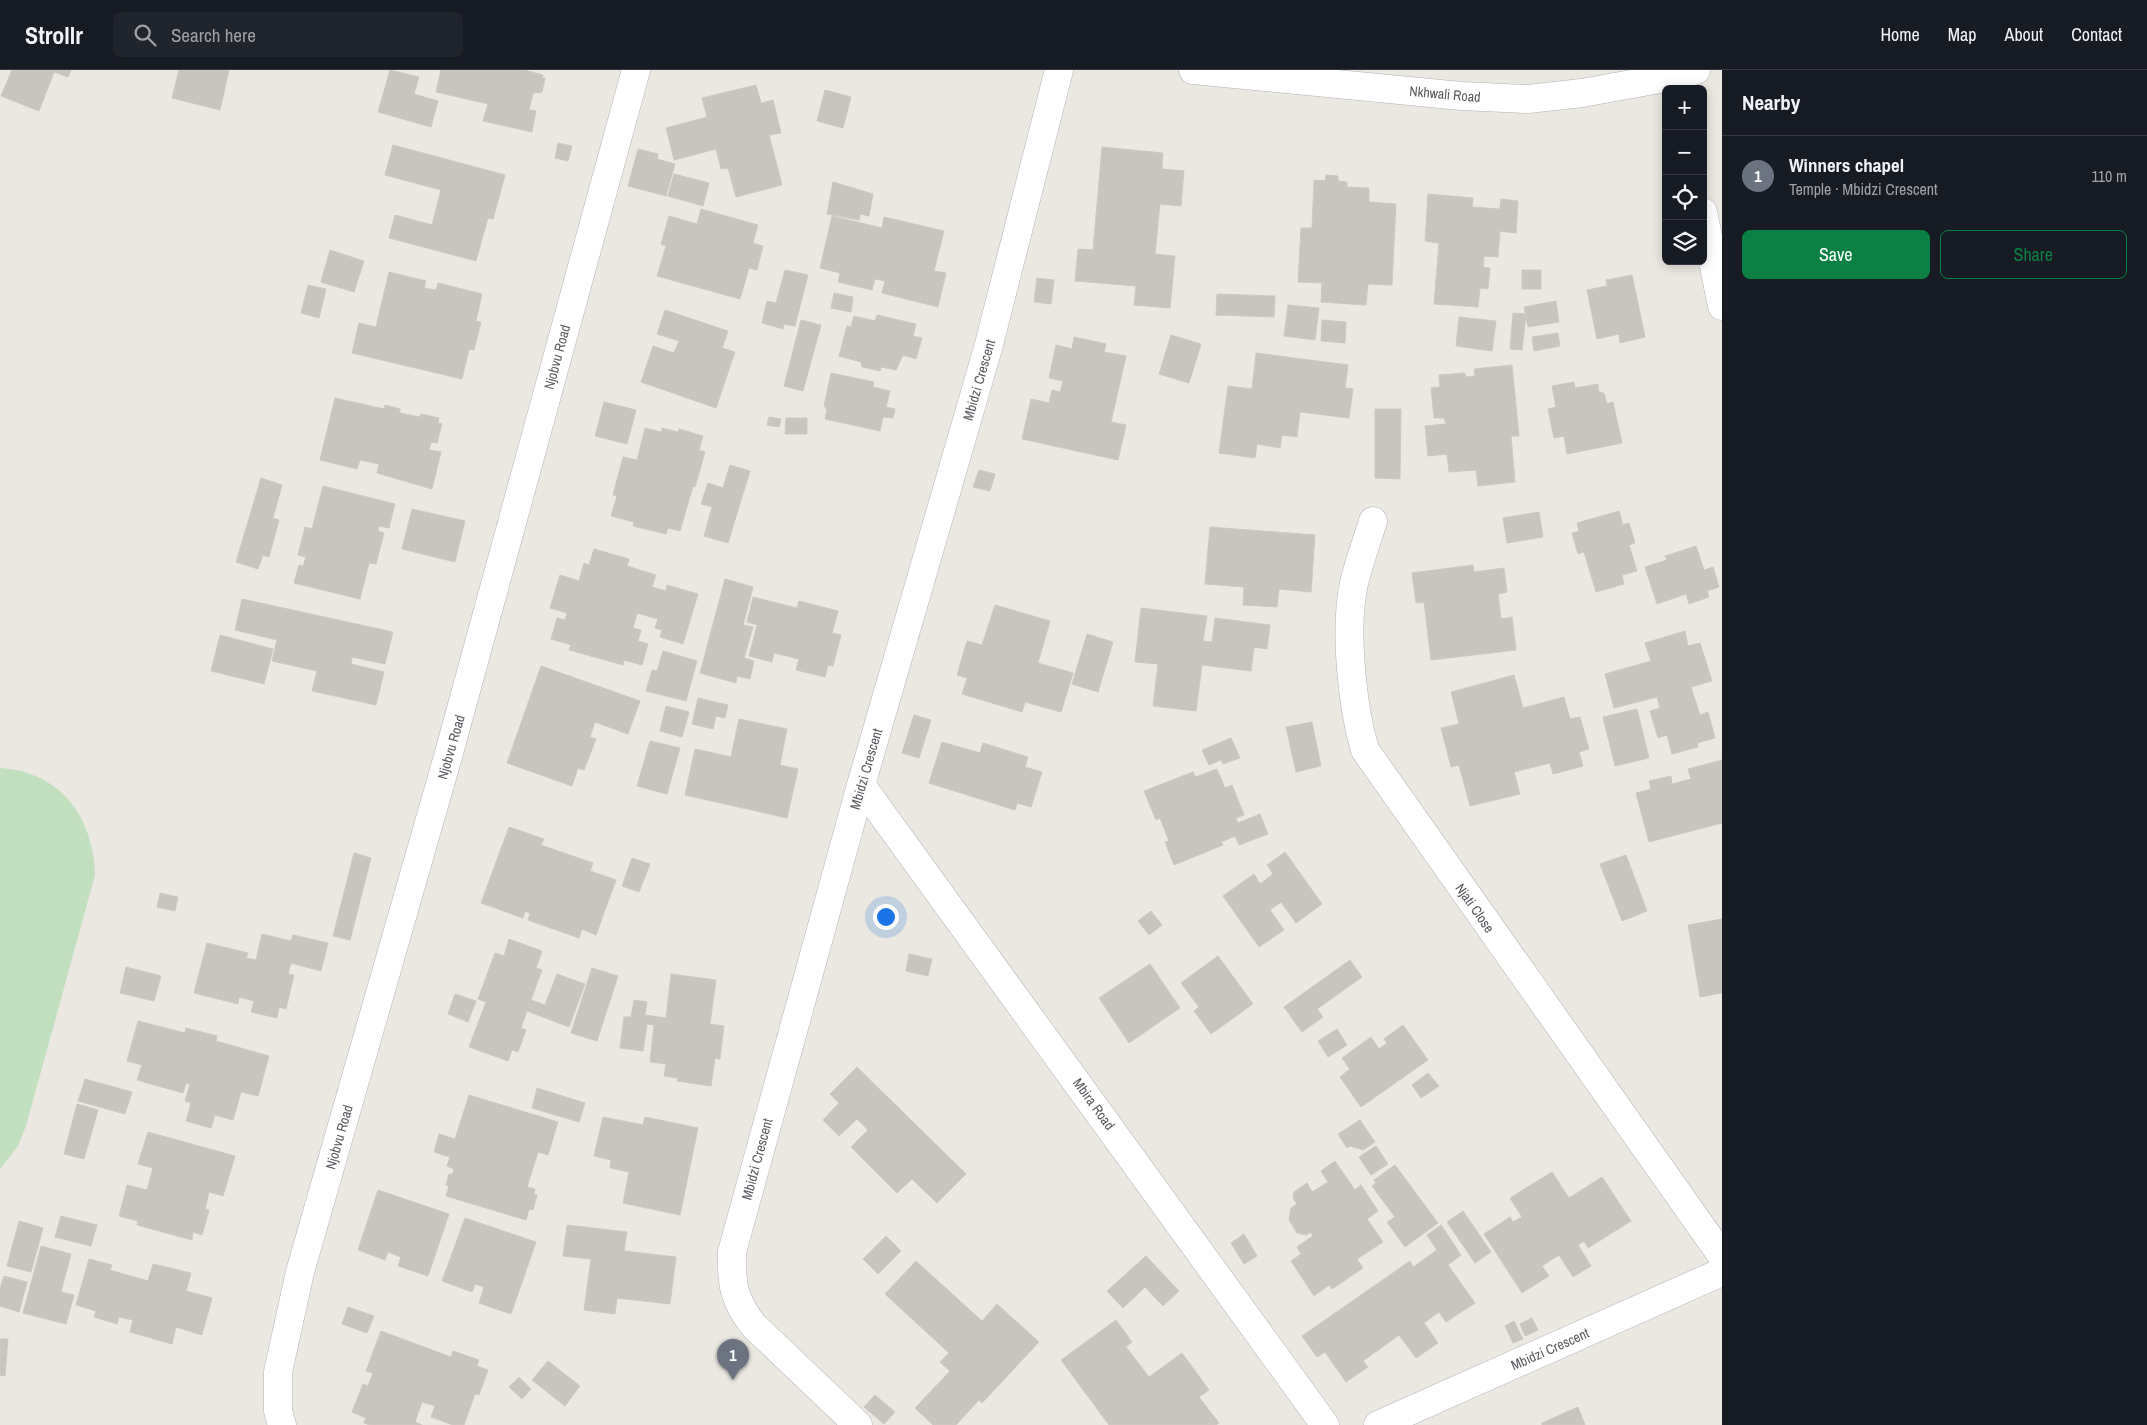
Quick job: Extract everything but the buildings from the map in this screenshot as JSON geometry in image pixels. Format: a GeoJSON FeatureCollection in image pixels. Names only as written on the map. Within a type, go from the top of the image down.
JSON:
{"type":"FeatureCollection","features":[{"type":"Feature","properties":{"kind":"street","name":"Njobvu Road"},"geometry":{"type":"LineString","coordinates":[[282,1425],[278,1412],[278,1372],[300,1272],[447,760],[636,70]]}},
{"type":"Feature","properties":{"kind":"street","name":"Mbidzi Crescent"},"geometry":{"type":"LineString","coordinates":[[858,1425],[754,1326],[742,1311],[735,1297],[731,1270],[732,1252],[861,785],[988,348],[1058,70]]}},
{"type":"Feature","properties":{"kind":"street","name":"Nkhwali Road"},"geometry":{"type":"LineString","coordinates":[[1193,70],[1461,96],[1528,99],[1684,78]]}},
{"type":"Feature","properties":{"kind":"street"},"geometry":{"type":"LineString","coordinates":[[1705,220],[1722,306]]}},
{"type":"Feature","properties":{"kind":"street","name":"Njati Close"},"geometry":{"type":"LineString","coordinates":[[1373,521],[1354,583],[1351,604],[1353,689],[1365,750],[1722,1256]]}},
{"type":"Feature","properties":{"kind":"street","name":"Mbira Road"},"geometry":{"type":"LineString","coordinates":[[861,785],[1325,1425]]}},
{"type":"Feature","properties":{"kind":"street","name":"Mbidzi Crescent"},"geometry":{"type":"LineString","coordinates":[[1378,1425],[1722,1272]]}},
{"type":"Feature","properties":{"kind":"green space"},"geometry":{"type":"Polygon","coordinates":[[[0,768],[22,771],[40,778],[56,788],[70,801],[88,834],[93,854],[95,875],[26,1126],[18,1146],[0,1169],[0,768]]]}},
{"type":"Feature","properties":{"kind":"place","name":"Winners chapel"},"geometry":{"type":"Point","coordinates":[733,1380]}}]}
